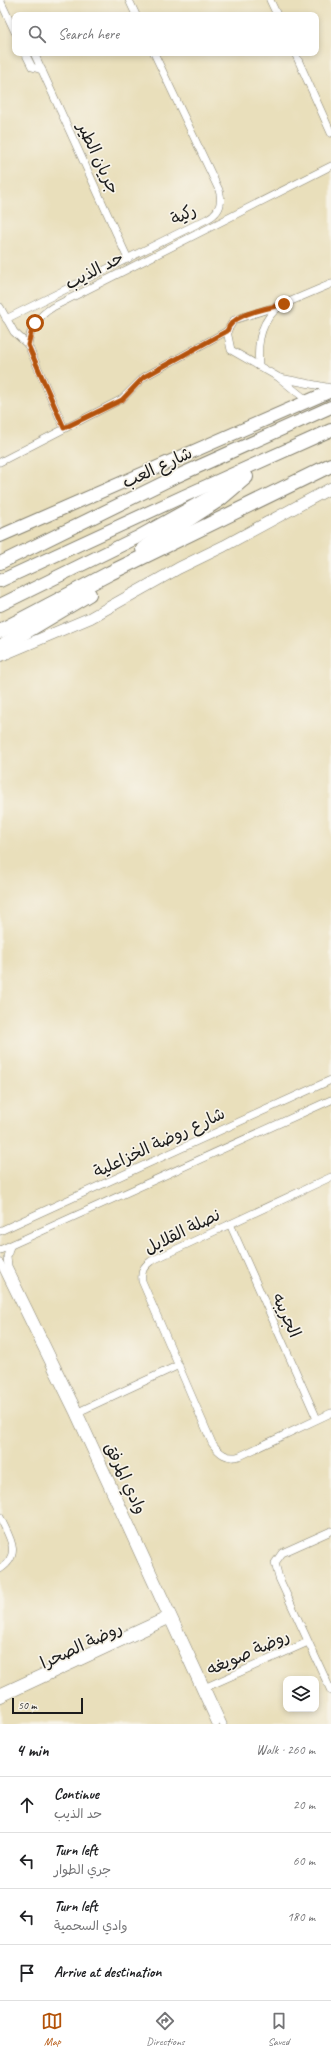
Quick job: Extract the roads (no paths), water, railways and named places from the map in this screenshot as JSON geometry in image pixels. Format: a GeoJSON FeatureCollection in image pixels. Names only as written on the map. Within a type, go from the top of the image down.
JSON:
{"type":"FeatureCollection","features":[{"type":"Feature","properties":{"kind":"highway"},"geometry":{"type":"LineString","coordinates":[[0,631],[110,573],[331,464]]}},
{"type":"Feature","properties":{"kind":"highway"},"geometry":{"type":"LineString","coordinates":[[110,573],[220,499],[246,477]]}},
{"type":"Feature","properties":{"kind":"highway"},"geometry":{"type":"LineString","coordinates":[[0,647],[116,578],[143,558]]}},
{"type":"Feature","properties":{"kind":"main road"},"geometry":{"type":"LineString","coordinates":[[0,536],[309,402],[331,389]]}},
{"type":"Feature","properties":{"kind":"main road","name":"شارع العب"},"geometry":{"type":"LineString","coordinates":[[0,563],[144,492],[331,407]]}},
{"type":"Feature","properties":{"kind":"main road"},"geometry":{"type":"LineString","coordinates":[[0,581],[331,430]]}},
{"type":"Feature","properties":{"kind":"main road"},"geometry":{"type":"LineString","coordinates":[[0,605],[136,538],[246,477],[274,456]]}},
{"type":"Feature","properties":{"kind":"main road"},"geometry":{"type":"LineString","coordinates":[[0,656],[95,616],[179,568],[224,546],[331,488]]}},
{"type":"Feature","properties":{"kind":"street"},"geometry":{"type":"LineString","coordinates":[[0,0],[12,26]]}},
{"type":"Feature","properties":{"kind":"street"},"geometry":{"type":"LineString","coordinates":[[129,0],[135,12]]}},
{"type":"Feature","properties":{"kind":"street"},"geometry":{"type":"LineString","coordinates":[[270,0],[276,12]]}},
{"type":"Feature","properties":{"kind":"street","name":"جريان الطير"},"geometry":{"type":"LineString","coordinates":[[26,56],[32,67],[42,70]]}},
{"type":"Feature","properties":{"kind":"street","name":"جريان الطير"},"geometry":{"type":"LineString","coordinates":[[35,56],[128,259]]}},
{"type":"Feature","properties":{"kind":"street","name":"ركية"},"geometry":{"type":"LineString","coordinates":[[6,319],[186,230],[207,219],[217,212],[220,207],[221,196],[155,56]]}},
{"type":"Feature","properties":{"kind":"street"},"geometry":{"type":"LineString","coordinates":[[296,56],[331,133]]}},
{"type":"Feature","properties":{"kind":"street","name":"حد الذيب"},"geometry":{"type":"LineString","coordinates":[[28,345],[32,330],[40,317],[46,312],[331,166]]}},
{"type":"Feature","properties":{"kind":"street"},"geometry":{"type":"LineString","coordinates":[[186,230],[191,238]]}},
{"type":"Feature","properties":{"kind":"street"},"geometry":{"type":"LineString","coordinates":[[0,462],[64,428],[122,400],[144,377],[227,331],[231,323],[238,317],[284,304],[331,284]]}},
{"type":"Feature","properties":{"kind":"street"},"geometry":{"type":"LineString","coordinates":[[259,366],[258,349],[260,336],[269,316],[284,304]]}},
{"type":"Feature","properties":{"kind":"street"},"geometry":{"type":"LineString","coordinates":[[0,306],[14,332],[28,345],[64,428]]}},
{"type":"Feature","properties":{"kind":"street"},"geometry":{"type":"LineString","coordinates":[[227,331],[231,350],[278,377],[309,402]]}},
{"type":"Feature","properties":{"kind":"street"},"geometry":{"type":"LineString","coordinates":[[278,377],[331,389]]}},
{"type":"Feature","properties":{"kind":"street","name":"شارع روضة الخزاعلية"},"geometry":{"type":"LineString","coordinates":[[0,1231],[331,1080]]}},
{"type":"Feature","properties":{"kind":"street","name":"شارع روضة الخزاعلية"},"geometry":{"type":"LineString","coordinates":[[0,1250],[331,1100]]}},
{"type":"Feature","properties":{"kind":"street","name":"نصلة القلايل"},"geometry":{"type":"LineString","coordinates":[[331,1178],[151,1261],[146,1265],[142,1272],[142,1281],[212,1443],[225,1456],[234,1458],[240,1456],[331,1412]]}},
{"type":"Feature","properties":{"kind":"street","name":"الجريبه"},"geometry":{"type":"LineString","coordinates":[[230,1224],[317,1419]]}},
{"type":"Feature","properties":{"kind":"street","name":"وادي المرفق"},"geometry":{"type":"LineString","coordinates":[[10,1246],[7,1257],[8,1266],[203,1688],[222,1724]]}},
{"type":"Feature","properties":{"kind":"street","name":"وادي المرفق"},"geometry":{"type":"LineString","coordinates":[[0,1263],[77,1413]]}},
{"type":"Feature","properties":{"kind":"street"},"geometry":{"type":"LineString","coordinates":[[77,1413],[179,1365]]}},
{"type":"Feature","properties":{"kind":"street"},"geometry":{"type":"LineString","coordinates":[[0,1517],[10,1538],[13,1549],[11,1559],[0,1569]]}},
{"type":"Feature","properties":{"kind":"street","name":"روضة صويغه"},"geometry":{"type":"LineString","coordinates":[[331,1531],[282,1553],[275,1563],[279,1578],[331,1691]]}},
{"type":"Feature","properties":{"kind":"street","name":"روضة الصحرا"},"geometry":{"type":"LineString","coordinates":[[0,1692],[170,1617]]}},
{"type":"Feature","properties":{"kind":"street","name":"روضة الصحرا"},"geometry":{"type":"LineString","coordinates":[[0,1699],[170,1617]]}},
{"type":"Feature","properties":{"kind":"street","name":"روضة صويغه"},"geometry":{"type":"LineString","coordinates":[[203,1688],[308,1642]]}},
{"type":"Feature","properties":{"kind":"street","name":"وادي المرفق"},"geometry":{"type":"LineString","coordinates":[[203,1688],[216,1724]]}}]}
